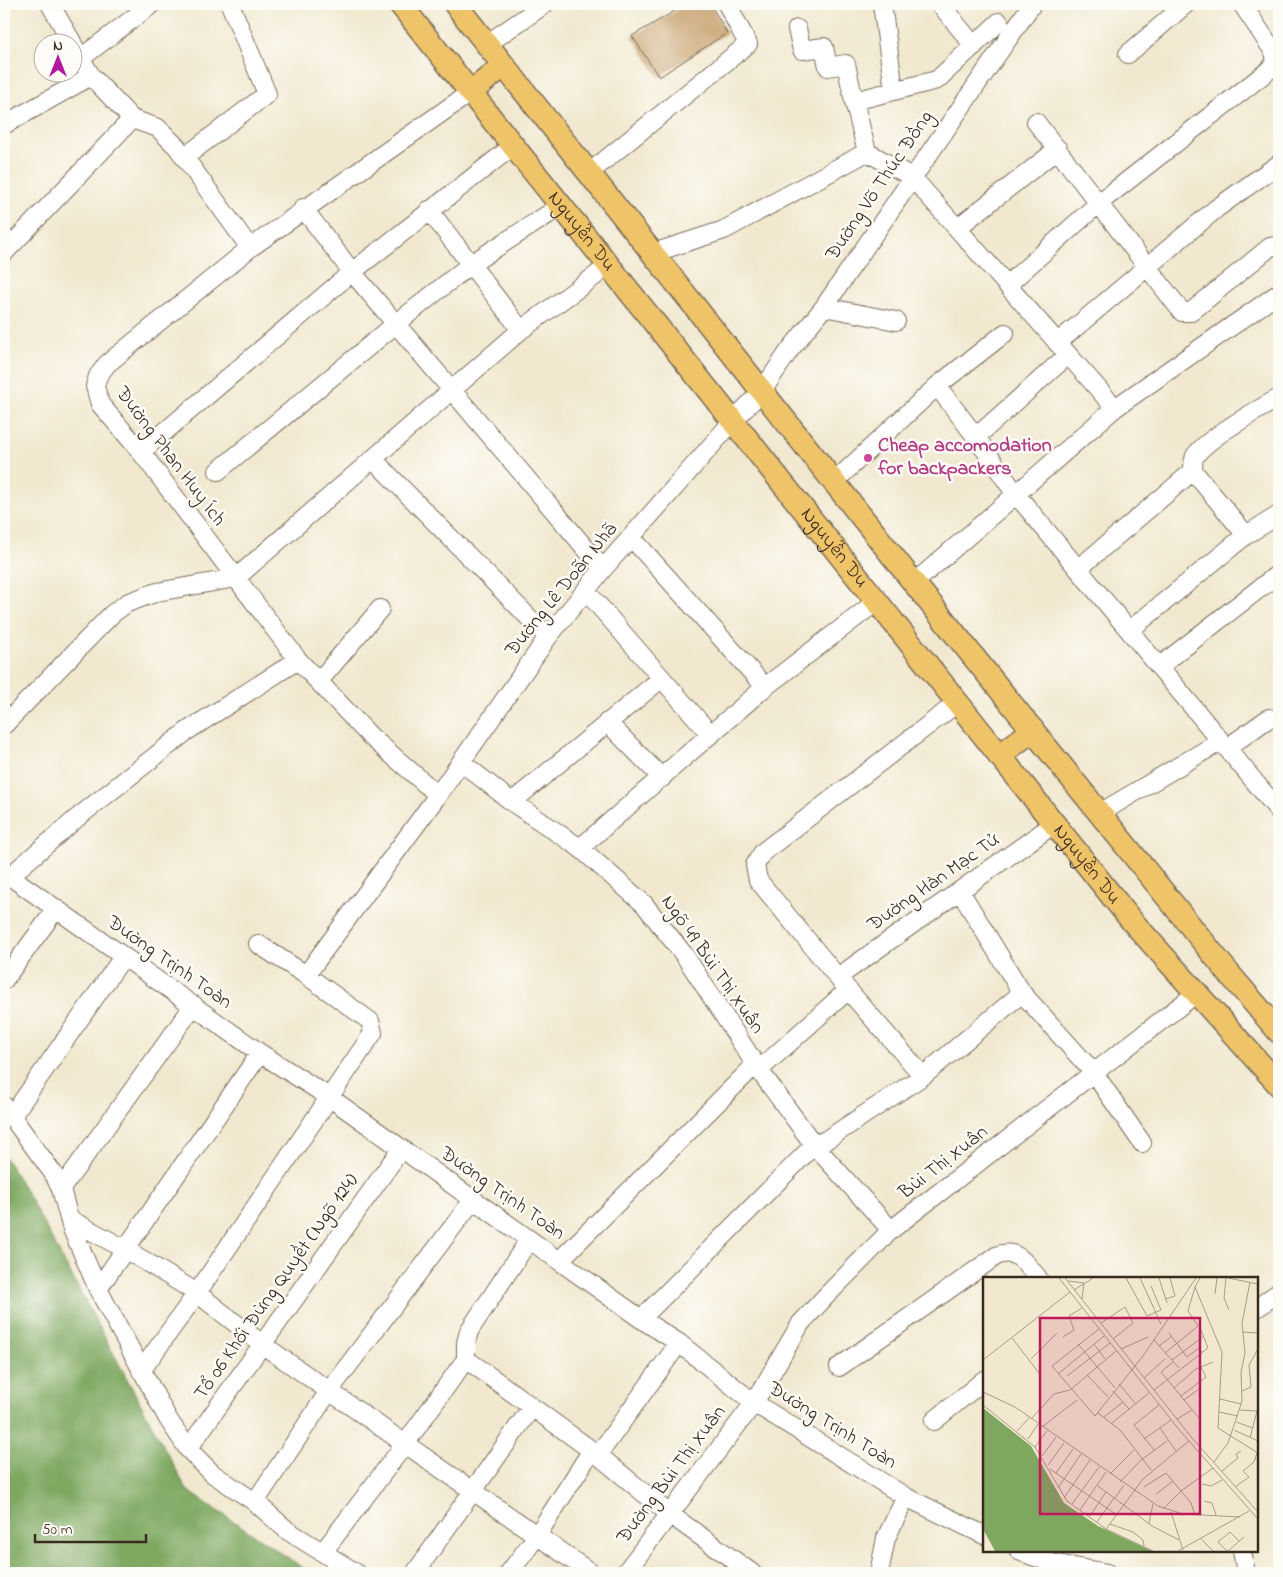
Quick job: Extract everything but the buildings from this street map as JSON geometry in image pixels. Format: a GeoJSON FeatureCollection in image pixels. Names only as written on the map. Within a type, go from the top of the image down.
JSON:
{"type":"FeatureCollection","features":[{"type":"Feature","properties":{"kind":"main road","name":"Nguyễn Du"},"geometry":{"type":"LineString","coordinates":[[400,4],[1131,920],[1198,992],[1279,1085]]}},
{"type":"Feature","properties":{"kind":"main road","name":"Nguyễn Du"},"geometry":{"type":"LineString","coordinates":[[455,4],[914,583],[1226,970],[1279,1032]]}},
{"type":"Feature","properties":{"kind":"main road"},"geometry":{"type":"LineString","coordinates":[[471,92],[503,66]]}},
{"type":"Feature","properties":{"kind":"main road"},"geometry":{"type":"LineString","coordinates":[[999,756],[1033,730]]}},
{"type":"Feature","properties":{"kind":"main road"},"geometry":{"type":"LineString","coordinates":[[1198,992],[1226,970]]}},
{"type":"Feature","properties":{"kind":"street"},"geometry":{"type":"LineString","coordinates":[[50,4],[66,32]]}},
{"type":"Feature","properties":{"kind":"street"},"geometry":{"type":"LineString","coordinates":[[82,44],[152,4]]}},
{"type":"Feature","properties":{"kind":"street"},"geometry":{"type":"LineString","coordinates":[[185,157],[267,94],[230,4]]}},
{"type":"Feature","properties":{"kind":"street"},"geometry":{"type":"LineString","coordinates":[[486,44],[545,4]]}},
{"type":"Feature","properties":{"kind":"street"},"geometry":{"type":"LineString","coordinates":[[589,173],[748,44],[727,4]]}},
{"type":"Feature","properties":{"kind":"street"},"geometry":{"type":"LineString","coordinates":[[882,4],[894,90]]}},
{"type":"Feature","properties":{"kind":"street"},"geometry":{"type":"LineString","coordinates":[[940,4],[974,46]]}},
{"type":"Feature","properties":{"kind":"street","name":"Đường Võ Thúc Đồng"},"geometry":{"type":"LineString","coordinates":[[762,391],[789,351],[824,307],[1032,4]]}},
{"type":"Feature","properties":{"kind":"street"},"geometry":{"type":"LineString","coordinates":[[1128,54],[1186,4]]}},
{"type":"Feature","properties":{"kind":"street"},"geometry":{"type":"LineString","coordinates":[[1007,285],[1099,203],[1273,66],[1278,56],[1242,4]]}},
{"type":"Feature","properties":{"kind":"street"},"geometry":{"type":"LineString","coordinates":[[854,101],[937,80],[999,22]]}},
{"type":"Feature","properties":{"kind":"street"},"geometry":{"type":"LineString","coordinates":[[797,30],[802,50],[824,47],[828,67],[846,64],[867,152],[912,177],[1115,408]]}},
{"type":"Feature","properties":{"kind":"street"},"geometry":{"type":"LineString","coordinates":[[82,60],[91,76],[132,119],[158,128],[185,157],[250,248]]}},
{"type":"Feature","properties":{"kind":"street"},"geometry":{"type":"LineString","coordinates":[[4,125],[91,76]]}},
{"type":"Feature","properties":{"kind":"street","name":"Đường Phan Huy Ích"},"geometry":{"type":"LineString","coordinates":[[438,795],[370,736],[298,660],[141,452],[97,399],[95,386],[98,376],[106,364],[250,248],[304,208],[471,92]]}},
{"type":"Feature","properties":{"kind":"street"},"geometry":{"type":"LineString","coordinates":[[4,253],[132,119]]}},
{"type":"Feature","properties":{"kind":"street"},"geometry":{"type":"LineString","coordinates":[[1036,122],[1150,266],[1182,312],[1191,312],[1270,247],[1279,245]]}},
{"type":"Feature","properties":{"kind":"street"},"geometry":{"type":"LineString","coordinates":[[141,452],[352,272],[428,210],[514,146]]}},
{"type":"Feature","properties":{"kind":"street"},"geometry":{"type":"LineString","coordinates":[[957,228],[1058,149]]}},
{"type":"Feature","properties":{"kind":"street"},"geometry":{"type":"LineString","coordinates":[[653,253],[724,230],[867,152]]}},
{"type":"Feature","properties":{"kind":"street"},"geometry":{"type":"LineString","coordinates":[[976,437],[1063,349],[1150,266],[1217,208],[1279,164]]}},
{"type":"Feature","properties":{"kind":"street"},"geometry":{"type":"LineString","coordinates":[[218,471],[396,323],[471,264],[561,206]]}},
{"type":"Feature","properties":{"kind":"street"},"geometry":{"type":"LineString","coordinates":[[304,208],[352,272],[603,569]]}},
{"type":"Feature","properties":{"kind":"street"},"geometry":{"type":"LineString","coordinates":[[428,210],[521,330]]}},
{"type":"Feature","properties":{"kind":"street"},"geometry":{"type":"LineString","coordinates":[[4,725],[112,614],[127,603],[157,592],[236,578],[521,330],[610,265]]}},
{"type":"Feature","properties":{"kind":"street"},"geometry":{"type":"LineString","coordinates":[[914,583],[1015,493],[1115,408],[1279,293]]}},
{"type":"Feature","properties":{"kind":"street"},"geometry":{"type":"LineString","coordinates":[[824,307],[896,321]]}},
{"type":"Feature","properties":{"kind":"street"},"geometry":{"type":"LineString","coordinates":[[834,482],[937,386],[1004,333]]}},
{"type":"Feature","properties":{"kind":"street"},"geometry":{"type":"LineString","coordinates":[[937,386],[1015,493],[1279,811]]}},
{"type":"Feature","properties":{"kind":"street","name":"Đường Lê Doãn Nhã"},"geometry":{"type":"LineString","coordinates":[[306,975],[438,795],[548,637],[587,592],[603,569],[732,422],[762,391]]}},
{"type":"Feature","properties":{"kind":"street"},"geometry":{"type":"LineString","coordinates":[[1079,568],[1193,471],[1195,456],[1206,446],[1250,414],[1279,398]]}},
{"type":"Feature","properties":{"kind":"street"},"geometry":{"type":"LineString","coordinates":[[373,459],[548,637]]}},
{"type":"Feature","properties":{"kind":"street"},"geometry":{"type":"LineString","coordinates":[[1193,471],[1246,535]]}},
{"type":"Feature","properties":{"kind":"street"},"geometry":{"type":"LineString","coordinates":[[1130,630],[1246,535],[1279,515]]}},
{"type":"Feature","properties":{"kind":"street"},"geometry":{"type":"LineString","coordinates":[[631,537],[765,687]]}},
{"type":"Feature","properties":{"kind":"street"},"geometry":{"type":"LineString","coordinates":[[1160,666],[1278,574]]}},
{"type":"Feature","properties":{"kind":"street"},"geometry":{"type":"LineString","coordinates":[[587,592],[711,734]]}},
{"type":"Feature","properties":{"kind":"street"},"geometry":{"type":"LineString","coordinates":[[580,848],[765,687],[876,602]]}},
{"type":"Feature","properties":{"kind":"street"},"geometry":{"type":"LineString","coordinates":[[319,681],[380,609]]}},
{"type":"Feature","properties":{"kind":"street"},"geometry":{"type":"LineString","coordinates":[[7,874],[187,731],[298,660]]}},
{"type":"Feature","properties":{"kind":"street"},"geometry":{"type":"LineString","coordinates":[[512,802],[662,678]]}},
{"type":"Feature","properties":{"kind":"street"},"geometry":{"type":"LineString","coordinates":[[923,1076],[758,880],[756,865],[758,858],[957,703]]}},
{"type":"Feature","properties":{"kind":"street"},"geometry":{"type":"LineString","coordinates":[[1100,813],[1270,718]]}},
{"type":"Feature","properties":{"kind":"street"},"geometry":{"type":"LineString","coordinates":[[607,722],[662,778]]}},
{"type":"Feature","properties":{"kind":"street","name":"Ngõ 49 Bùi Thị Xuân"},"geometry":{"type":"LineString","coordinates":[[461,762],[512,802],[580,848],[619,881],[660,923],[685,956],[757,1067],[814,1145],[891,1230]]}},
{"type":"Feature","properties":{"kind":"street","name":"Đường Hàn Mạc Tử"},"geometry":{"type":"LineString","coordinates":[[560,1260],[843,983],[960,891],[1054,824]]}},
{"type":"Feature","properties":{"kind":"street","name":"Đường Trịnh Toàn"},"geometry":{"type":"LineString","coordinates":[[7,874],[260,1053],[329,1097],[641,1319],[679,1343],[754,1403],[906,1497],[983,1535]]}},
{"type":"Feature","properties":{"kind":"street"},"geometry":{"type":"LineString","coordinates":[[960,891],[1022,993],[1094,1073],[1142,1143]]}},
{"type":"Feature","properties":{"kind":"street"},"geometry":{"type":"LineString","coordinates":[[4,980],[56,910]]}},
{"type":"Feature","properties":{"kind":"street"},"geometry":{"type":"LineString","coordinates":[[141,1371],[197,1293],[373,1033],[374,1028],[370,1021],[306,975],[258,944]]}},
{"type":"Feature","properties":{"kind":"street"},"geometry":{"type":"LineString","coordinates":[[123,957],[8,1111],[53,1173],[61,1189],[69,1219],[98,1288],[141,1371],[168,1419],[188,1449],[213,1474],[255,1502],[288,1531],[356,1573]]}},
{"type":"Feature","properties":{"kind":"street","name":"Bùi Thị Xuân"},"geometry":{"type":"LineString","coordinates":[[754,1403],[801,1323],[891,1230],[1198,992]]}},
{"type":"Feature","properties":{"kind":"street"},"geometry":{"type":"LineString","coordinates":[[641,1319],[814,1145],[826,1140],[923,1076],[1022,993]]}},
{"type":"Feature","properties":{"kind":"street"},"geometry":{"type":"LineString","coordinates":[[61,1189],[194,1005]]}},
{"type":"Feature","properties":{"kind":"street"},"geometry":{"type":"LineString","coordinates":[[98,1288],[260,1053]]}},
{"type":"Feature","properties":{"kind":"street","name":"Tổ 06 Khối Đừng Quyềt (Ngõ 124)"},"geometry":{"type":"LineString","coordinates":[[188,1449],[401,1149]]}},
{"type":"Feature","properties":{"kind":"street"},"geometry":{"type":"LineString","coordinates":[[255,1502],[329,1391],[474,1200]]}},
{"type":"Feature","properties":{"kind":"street"},"geometry":{"type":"LineString","coordinates":[[69,1219],[125,1249],[197,1293],[262,1345],[592,1573]]}},
{"type":"Feature","properties":{"kind":"street"},"geometry":{"type":"LineString","coordinates":[[323,1552],[405,1444],[466,1359],[466,1343],[469,1331],[529,1240]]}},
{"type":"Feature","properties":{"kind":"street"},"geometry":{"type":"LineString","coordinates":[[839,1367],[996,1256],[1006,1253],[1016,1254],[1024,1260],[1037,1277]]}},
{"type":"Feature","properties":{"kind":"street"},"geometry":{"type":"LineString","coordinates":[[1258,1307],[1279,1292]]}},
{"type":"Feature","properties":{"kind":"street"},"geometry":{"type":"LineString","coordinates":[[509,1573],[595,1453],[679,1343]]}},
{"type":"Feature","properties":{"kind":"street"},"geometry":{"type":"LineString","coordinates":[[466,1359],[595,1453],[668,1514],[752,1573]]}},
{"type":"Feature","properties":{"kind":"street"},"geometry":{"type":"LineString","coordinates":[[934,1421],[983,1381]]}},
{"type":"Feature","properties":{"kind":"street","name":"Đường Bùi Thị Xuân"},"geometry":{"type":"LineString","coordinates":[[625,1573],[754,1403]]}},
{"type":"Feature","properties":{"kind":"street"},"geometry":{"type":"LineString","coordinates":[[414,1573],[532,1406]]}},
{"type":"Feature","properties":{"kind":"street"},"geometry":{"type":"LineString","coordinates":[[879,1573],[886,1538],[906,1497]]}},
{"type":"Feature","properties":{"kind":"street"},"geometry":{"type":"LineString","coordinates":[[1021,1552],[1054,1568],[1107,1573]]}},
{"type":"Feature","properties":{"kind":"street"},"geometry":{"type":"LineString","coordinates":[[1242,1552],[1246,1573]]}},
{"type":"Feature","properties":{"kind":"green space"},"geometry":{"type":"Polygon","coordinates":[[[4,1156],[26,1191],[187,1490],[311,1573],[4,1573],[4,1156]]]}},
{"type":"Feature","properties":{"kind":"place","name":"Cheap accomodation for backpackers"},"geometry":{"type":"Point","coordinates":[868,458]}}]}
